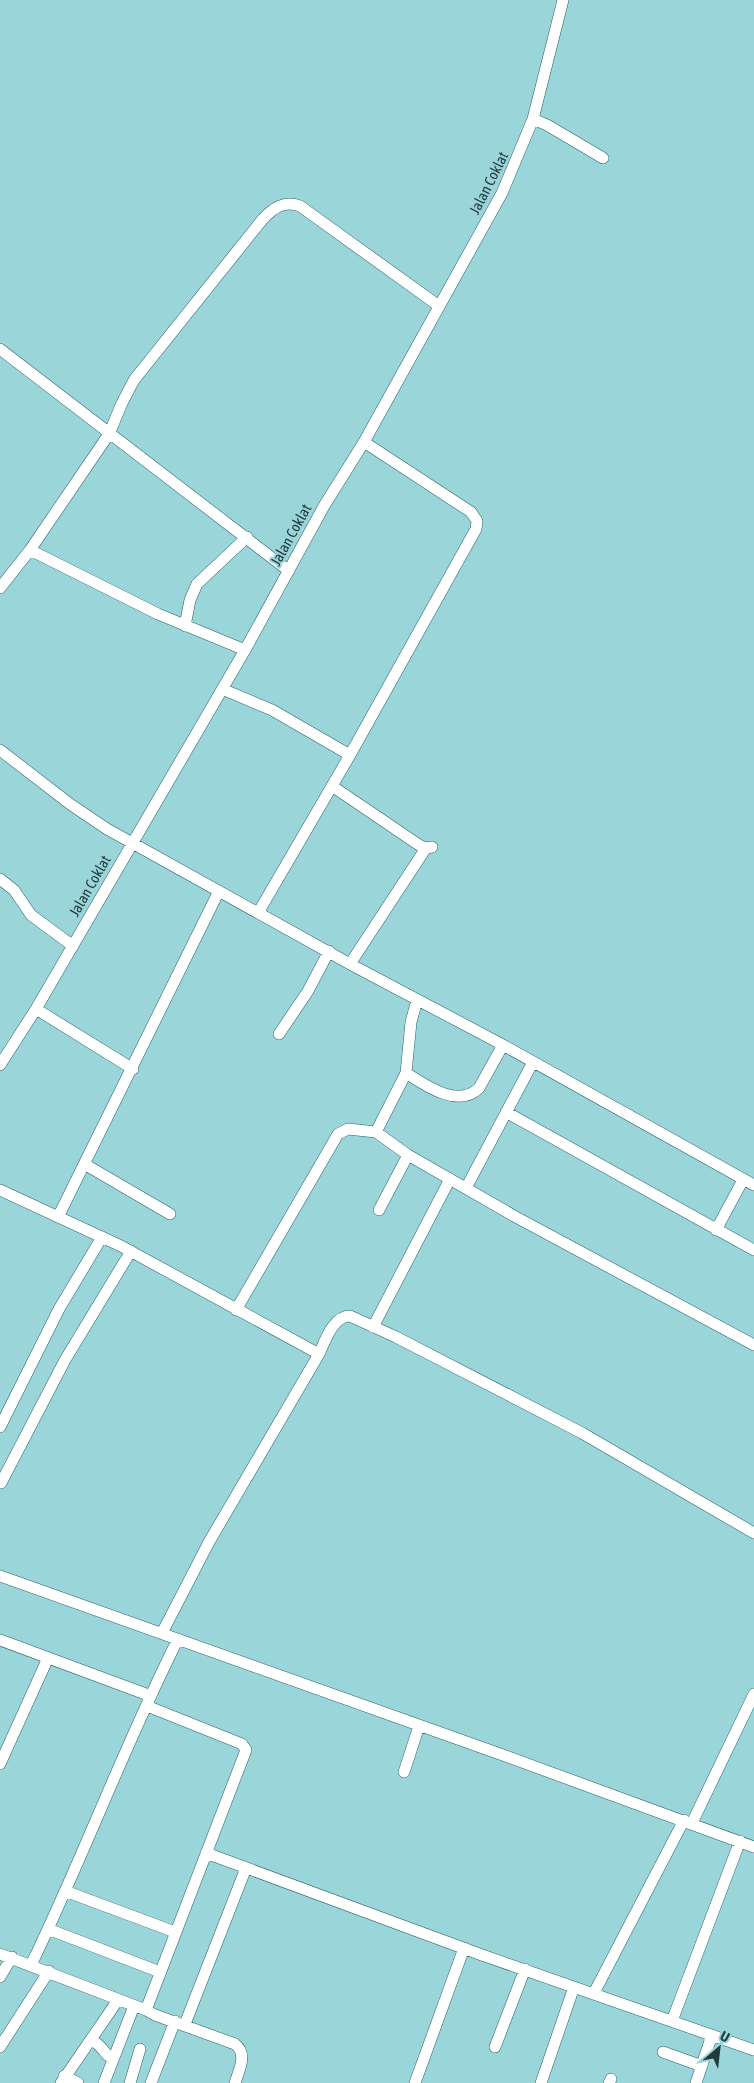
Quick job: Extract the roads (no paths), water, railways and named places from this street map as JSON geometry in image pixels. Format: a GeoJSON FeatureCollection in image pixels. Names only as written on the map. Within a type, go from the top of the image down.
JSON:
{"type":"FeatureCollection","features":[{"type":"Feature","properties":{"kind":"street","name":"Jalan Coklat"},"geometry":{"type":"LineString","coordinates":[[0,1064],[36,1009],[132,841],[245,650],[324,506],[364,442],[510,178],[534,119],[544,69],[563,0]]}},
{"type":"Feature","properties":{"kind":"street"},"geometry":{"type":"LineString","coordinates":[[534,119],[603,158]]}},
{"type":"Feature","properties":{"kind":"street"},"geometry":{"type":"LineString","coordinates":[[0,588],[30,550],[110,434],[125,396],[134,380],[262,220],[276,207],[288,203],[300,206],[439,306]]}},
{"type":"Feature","properties":{"kind":"street"},"geometry":{"type":"LineString","coordinates":[[0,349],[289,571]]}},
{"type":"Feature","properties":{"kind":"street"},"geometry":{"type":"LineString","coordinates":[[258,912],[350,755],[476,529],[477,521],[471,512],[364,442]]}},
{"type":"Feature","properties":{"kind":"street"},"geometry":{"type":"LineString","coordinates":[[185,626],[190,600],[198,584],[247,537]]}},
{"type":"Feature","properties":{"kind":"street"},"geometry":{"type":"LineString","coordinates":[[30,550],[185,626],[245,650]]}},
{"type":"Feature","properties":{"kind":"street"},"geometry":{"type":"LineString","coordinates":[[222,689],[272,710],[350,755]]}},
{"type":"Feature","properties":{"kind":"street"},"geometry":{"type":"LineString","coordinates":[[2,756],[94,821],[350,964],[503,1045],[754,1185]]}},
{"type":"Feature","properties":{"kind":"street"},"geometry":{"type":"LineString","coordinates":[[332,786],[429,847],[350,964]]}},
{"type":"Feature","properties":{"kind":"street"},"geometry":{"type":"LineString","coordinates":[[0,879],[14,890],[31,915],[73,946]]}},
{"type":"Feature","properties":{"kind":"street"},"geometry":{"type":"LineString","coordinates":[[58,1217],[86,1165],[219,891]]}},
{"type":"Feature","properties":{"kind":"street"},"geometry":{"type":"LineString","coordinates":[[279,1034],[308,991],[329,951]]}},
{"type":"Feature","properties":{"kind":"street"},"geometry":{"type":"LineString","coordinates":[[376,1132],[406,1073],[411,1022],[417,1000]]}},
{"type":"Feature","properties":{"kind":"street"},"geometry":{"type":"LineString","coordinates":[[36,1009],[133,1069]]}},
{"type":"Feature","properties":{"kind":"street"},"geometry":{"type":"LineString","coordinates":[[406,1073],[450,1096],[460,1097],[475,1092],[479,1088],[503,1045]]}},
{"type":"Feature","properties":{"kind":"street"},"geometry":{"type":"LineString","coordinates":[[466,1188],[533,1062]]}},
{"type":"Feature","properties":{"kind":"street"},"geometry":{"type":"LineString","coordinates":[[506,1112],[754,1250]]}},
{"type":"Feature","properties":{"kind":"street"},"geometry":{"type":"LineString","coordinates":[[236,1310],[338,1134],[348,1129],[376,1132],[408,1155],[514,1216],[754,1345]]}},
{"type":"Feature","properties":{"kind":"street"},"geometry":{"type":"LineString","coordinates":[[379,1210],[408,1155]]}},
{"type":"Feature","properties":{"kind":"street"},"geometry":{"type":"LineString","coordinates":[[86,1165],[170,1214]]}},
{"type":"Feature","properties":{"kind":"street"},"geometry":{"type":"LineString","coordinates":[[372,1327],[450,1179]]}},
{"type":"Feature","properties":{"kind":"street"},"geometry":{"type":"LineString","coordinates":[[716,1230],[743,1180]]}},
{"type":"Feature","properties":{"kind":"street"},"geometry":{"type":"LineString","coordinates":[[0,1190],[131,1251],[319,1354]]}},
{"type":"Feature","properties":{"kind":"street"},"geometry":{"type":"LineString","coordinates":[[0,1427],[59,1309],[102,1237]]}},
{"type":"Feature","properties":{"kind":"street"},"geometry":{"type":"LineString","coordinates":[[1,1483],[65,1360],[131,1251]]}},
{"type":"Feature","properties":{"kind":"street"},"geometry":{"type":"LineString","coordinates":[[162,1633],[209,1542],[335,1324],[344,1316],[350,1316],[396,1337],[582,1433],[754,1533]]}},
{"type":"Feature","properties":{"kind":"street"},"geometry":{"type":"LineString","coordinates":[[0,1576],[754,1847]]}},
{"type":"Feature","properties":{"kind":"street"},"geometry":{"type":"LineString","coordinates":[[31,1965],[178,1639]]}},
{"type":"Feature","properties":{"kind":"street"},"geometry":{"type":"LineString","coordinates":[[0,1640],[48,1658],[149,1702],[246,1748],[146,2010]]}},
{"type":"Feature","properties":{"kind":"street"},"geometry":{"type":"LineString","coordinates":[[0,1764],[48,1658]]}},
{"type":"Feature","properties":{"kind":"street"},"geometry":{"type":"LineString","coordinates":[[594,1993],[688,1822],[754,1694]]}},
{"type":"Feature","properties":{"kind":"street"},"geometry":{"type":"LineString","coordinates":[[404,1772],[419,1726]]}},
{"type":"Feature","properties":{"kind":"street"},"geometry":{"type":"LineString","coordinates":[[672,2021],[740,1841]]}},
{"type":"Feature","properties":{"kind":"street"},"geometry":{"type":"LineString","coordinates":[[206,1853],[464,1948],[754,2050]]}},
{"type":"Feature","properties":{"kind":"street"},"geometry":{"type":"LineString","coordinates":[[152,2083],[180,2023],[246,1868]]}},
{"type":"Feature","properties":{"kind":"street"},"geometry":{"type":"LineString","coordinates":[[65,1891],[175,1932]]}},
{"type":"Feature","properties":{"kind":"street"},"geometry":{"type":"LineString","coordinates":[[48,1930],[160,1972]]}},
{"type":"Feature","properties":{"kind":"street"},"geometry":{"type":"LineString","coordinates":[[415,2083],[464,1948]]}},
{"type":"Feature","properties":{"kind":"street"},"geometry":{"type":"LineString","coordinates":[[0,1954],[12,1957],[155,2015],[238,2046],[242,2056],[235,2083]]}},
{"type":"Feature","properties":{"kind":"street"},"geometry":{"type":"LineString","coordinates":[[0,1977],[12,1957]]}},
{"type":"Feature","properties":{"kind":"street"},"geometry":{"type":"LineString","coordinates":[[495,2047],[525,1969]]}},
{"type":"Feature","properties":{"kind":"street"},"geometry":{"type":"LineString","coordinates":[[0,2047],[48,1971]]}},
{"type":"Feature","properties":{"kind":"street"},"geometry":{"type":"LineString","coordinates":[[541,2083],[574,1987]]}},
{"type":"Feature","properties":{"kind":"street"},"geometry":{"type":"LineString","coordinates":[[78,2083],[63,2080],[118,2000]]}},
{"type":"Feature","properties":{"kind":"street"},"geometry":{"type":"LineString","coordinates":[[104,2083],[112,2058],[134,2006]]}},
{"type":"Feature","properties":{"kind":"street"},"geometry":{"type":"LineString","coordinates":[[696,2083],[712,2035]]}},
{"type":"Feature","properties":{"kind":"street"},"geometry":{"type":"LineString","coordinates":[[91,2040],[102,2045],[107,2054],[112,2058]]}},
{"type":"Feature","properties":{"kind":"street"},"geometry":{"type":"LineString","coordinates":[[130,2083],[140,2049]]}},
{"type":"Feature","properties":{"kind":"street"},"geometry":{"type":"LineString","coordinates":[[663,2052],[702,2066]]}}]}
